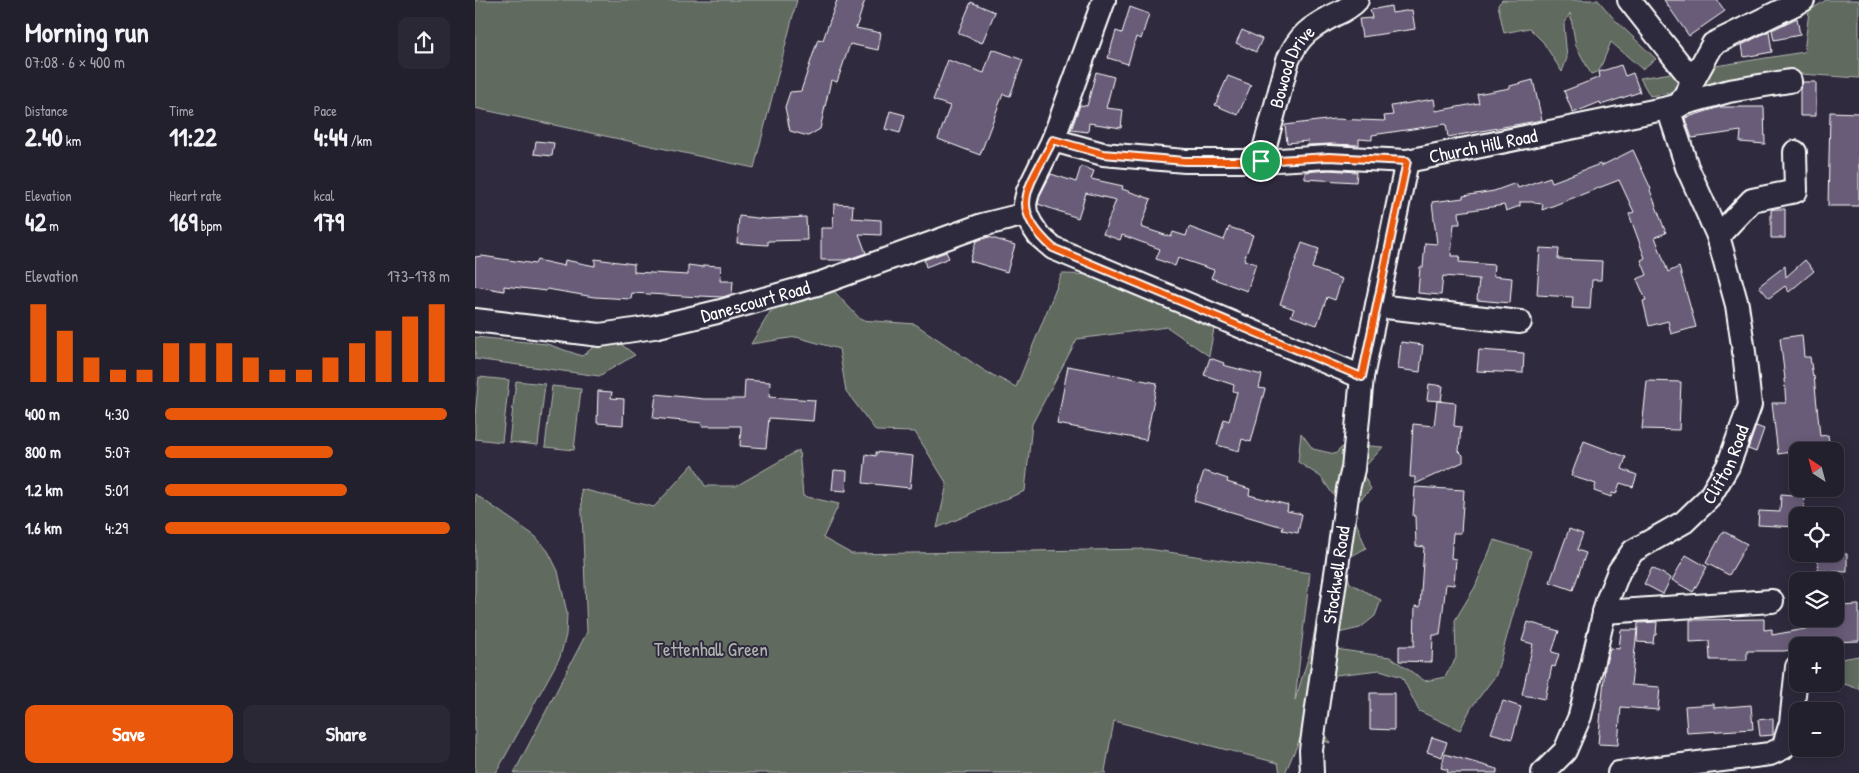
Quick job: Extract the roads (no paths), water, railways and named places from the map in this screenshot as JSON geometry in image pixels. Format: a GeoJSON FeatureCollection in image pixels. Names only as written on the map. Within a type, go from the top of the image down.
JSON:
{"type":"FeatureCollection","features":[{"type":"Feature","properties":{"kind":"street"},"geometry":{"type":"LineString","coordinates":[[1104,0],[1053,140],[1028,190],[1025,204],[1026,214],[1039,236],[1053,248],[1362,377]]}},
{"type":"Feature","properties":{"kind":"street","name":"Bowood Drive"},"geometry":{"type":"LineString","coordinates":[[1261,161],[1288,60],[1295,45],[1305,33],[1347,9],[1357,0]]}},
{"type":"Feature","properties":{"kind":"street"},"geometry":{"type":"LineString","coordinates":[[1629,0],[1693,81]]}},
{"type":"Feature","properties":{"kind":"street"},"geometry":{"type":"LineString","coordinates":[[1674,107],[1693,81],[1713,44],[1803,0]]}},
{"type":"Feature","properties":{"kind":"street","name":"Church Hill Road"},"geometry":{"type":"LineString","coordinates":[[1053,140],[1103,154],[1185,161],[1261,161],[1329,157],[1407,161],[1674,107],[1729,91],[1790,81]]}},
{"type":"Feature","properties":{"kind":"street","name":"Clifton Road"},"geometry":{"type":"LineString","coordinates":[[1543,773],[1565,751],[1580,716],[1604,612],[1619,571],[1633,551],[1684,522],[1709,498],[1728,466],[1749,405],[1737,305],[1718,236],[1687,167],[1674,107]]}},
{"type":"Feature","properties":{"kind":"street"},"geometry":{"type":"LineString","coordinates":[[1718,236],[1752,200],[1796,192],[1795,152]]}},
{"type":"Feature","properties":{"kind":"street","name":"Stockwell Road"},"geometry":{"type":"LineString","coordinates":[[1312,773],[1311,750],[1346,504],[1353,469],[1362,377],[1407,161]]}},
{"type":"Feature","properties":{"kind":"street","name":"Danescourt Road"},"geometry":{"type":"LineString","coordinates":[[475,320],[600,335],[654,328],[821,283],[982,225],[1026,214]]}},
{"type":"Feature","properties":{"kind":"street"},"geometry":{"type":"LineString","coordinates":[[1377,306],[1520,322]]}},
{"type":"Feature","properties":{"kind":"street"},"geometry":{"type":"LineString","coordinates":[[1604,612],[1772,601]]}},
{"type":"Feature","properties":{"kind":"street"},"geometry":{"type":"LineString","coordinates":[[1619,773],[1770,754],[1783,748],[1791,723],[1794,692]]}},
{"type":"Feature","properties":{"kind":"park label","name":"Tettenhall Green"},"geometry":{"type":"Point","coordinates":[711,649]}}]}
